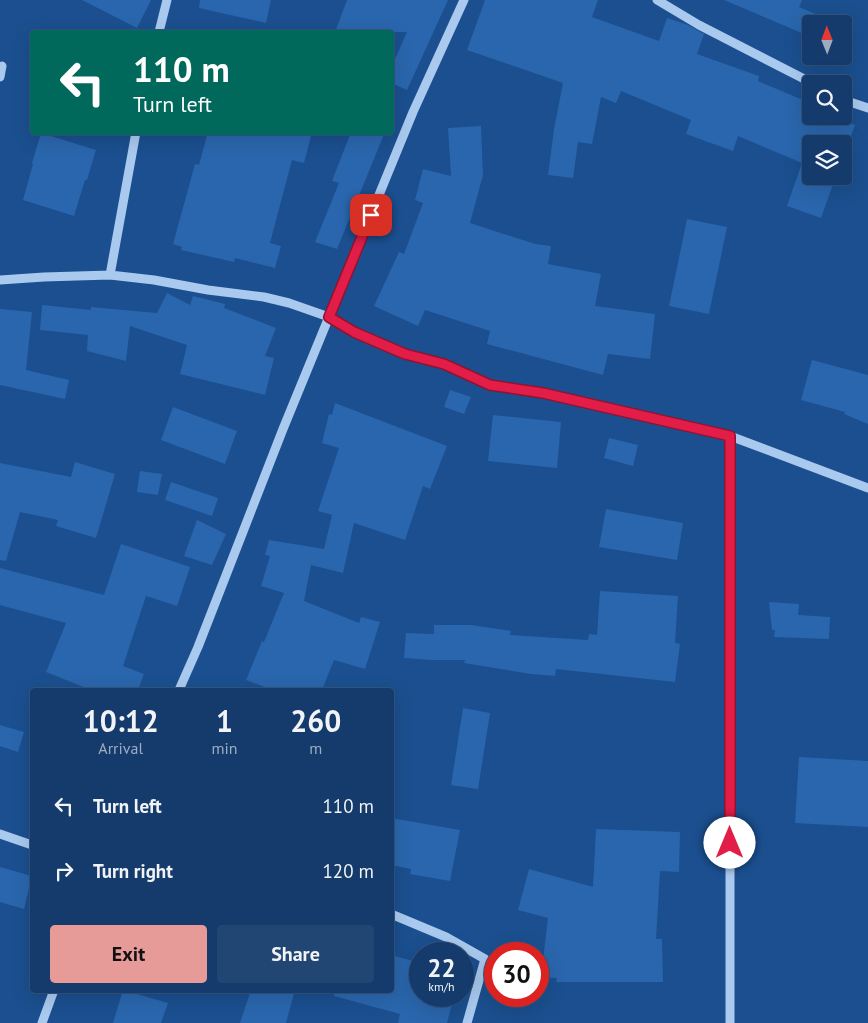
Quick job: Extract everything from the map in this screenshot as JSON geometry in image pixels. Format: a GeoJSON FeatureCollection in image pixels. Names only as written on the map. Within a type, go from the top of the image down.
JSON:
{"type":"FeatureCollection","features":[{"type":"Feature","properties":{"kind":"street"},"geometry":{"type":"LineString","coordinates":[[160,30],[167,0]]}},
{"type":"Feature","properties":{"kind":"street"},"geometry":{"type":"LineString","coordinates":[[180,688],[283,429],[413,112],[464,0]]}},
{"type":"Feature","properties":{"kind":"street"},"geometry":{"type":"LineString","coordinates":[[657,0],[699,25],[802,78]]}},
{"type":"Feature","properties":{"kind":"street"},"geometry":{"type":"LineString","coordinates":[[0,77],[2,66]]}},
{"type":"Feature","properties":{"kind":"street"},"geometry":{"type":"LineString","coordinates":[[852,104],[868,108]]}},
{"type":"Feature","properties":{"kind":"street"},"geometry":{"type":"LineString","coordinates":[[110,275],[135,135]]}},
{"type":"Feature","properties":{"kind":"street"},"geometry":{"type":"LineString","coordinates":[[0,280],[110,275],[154,280],[289,303],[329,317],[354,332],[405,354],[444,364],[490,385],[543,393],[730,436],[868,488]]}},
{"type":"Feature","properties":{"kind":"street"},"geometry":{"type":"LineString","coordinates":[[730,436],[730,1023]]}},
{"type":"Feature","properties":{"kind":"street"},"geometry":{"type":"LineString","coordinates":[[0,834],[30,844]]}},
{"type":"Feature","properties":{"kind":"street"},"geometry":{"type":"LineString","coordinates":[[394,915],[446,938],[486,959],[467,1023]]}},
{"type":"Feature","properties":{"kind":"street"},"geometry":{"type":"LineString","coordinates":[[42,1023],[53,993]]}},
{"type":"Feature","properties":{"kind":"building"},"geometry":{"type":"Polygon","coordinates":[[[82,0],[151,0],[137,28],[82,0]]]}},
{"type":"Feature","properties":{"kind":"building"},"geometry":{"type":"Polygon","coordinates":[[[200,0],[271,0],[266,23],[199,8],[200,0]]]}},
{"type":"Feature","properties":{"kind":"building"},"geometry":{"type":"Polygon","coordinates":[[[347,0],[448,0],[407,90],[394,84],[394,61],[407,32],[394,32],[394,30],[336,30],[347,0]]]}},
{"type":"Feature","properties":{"kind":"building"},"geometry":{"type":"Polygon","coordinates":[[[485,0],[598,0],[592,17],[659,41],[667,18],[688,25],[704,34],[697,54],[759,76],[758,81],[802,100],[802,125],[855,125],[851,135],[802,135],[802,163],[738,136],[733,151],[686,134],[691,120],[621,91],[616,103],[601,97],[592,144],[578,142],[573,178],[548,175],[563,83],[467,50],[485,0]]]}},
{"type":"Feature","properties":{"kind":"building"},"geometry":{"type":"Polygon","coordinates":[[[724,0],[802,0],[799,7],[818,15],[802,15],[802,33],[724,0]]]}},
{"type":"Feature","properties":{"kind":"building"},"geometry":{"type":"Polygon","coordinates":[[[481,126],[483,175],[470,223],[535,244],[551,246],[548,264],[601,274],[595,306],[655,314],[650,359],[608,354],[603,375],[487,344],[490,331],[425,310],[418,326],[374,306],[399,252],[404,254],[423,203],[415,200],[423,169],[451,176],[448,128],[481,126]]]}},
{"type":"Feature","properties":{"kind":"building"},"geometry":{"type":"Polygon","coordinates":[[[40,135],[47,135],[96,150],[74,216],[23,200],[40,135]]]}},
{"type":"Feature","properties":{"kind":"building"},"geometry":{"type":"Polygon","coordinates":[[[207,135],[311,135],[304,163],[292,160],[270,243],[281,246],[275,268],[235,258],[234,262],[181,250],[182,247],[173,244],[195,164],[199,165],[207,135]]]}},
{"type":"Feature","properties":{"kind":"building"},"geometry":{"type":"Polygon","coordinates":[[[350,135],[384,135],[337,249],[315,242],[339,183],[332,181],[350,135]]]}},
{"type":"Feature","properties":{"kind":"building"},"geometry":{"type":"Polygon","coordinates":[[[802,163],[802,185],[833,185],[821,218],[787,206],[802,163]]]}},
{"type":"Feature","properties":{"kind":"building"},"geometry":{"type":"Polygon","coordinates":[[[687,219],[727,227],[709,314],[669,306],[687,219]]]}},
{"type":"Feature","properties":{"kind":"building"},"geometry":{"type":"Polygon","coordinates":[[[167,293],[190,305],[193,296],[225,304],[224,308],[276,328],[265,356],[274,358],[265,395],[180,374],[187,345],[130,326],[126,361],[87,351],[88,335],[40,330],[42,305],[91,310],[91,307],[157,313],[167,293]]]}},
{"type":"Feature","properties":{"kind":"building"},"geometry":{"type":"Polygon","coordinates":[[[0,309],[32,312],[26,370],[69,380],[65,399],[0,385],[0,309]]]}},
{"type":"Feature","properties":{"kind":"building"},"geometry":{"type":"Polygon","coordinates":[[[812,360],[868,375],[868,424],[844,414],[845,412],[801,400],[812,360]]]}},
{"type":"Feature","properties":{"kind":"building"},"geometry":{"type":"Polygon","coordinates":[[[450,390],[471,397],[464,414],[444,407],[450,390]]]}},
{"type":"Feature","properties":{"kind":"building"},"geometry":{"type":"Polygon","coordinates":[[[335,403],[447,446],[430,489],[423,486],[405,540],[354,523],[343,573],[311,565],[304,601],[359,623],[361,617],[380,622],[365,669],[334,660],[323,688],[268,688],[246,680],[284,593],[261,586],[270,556],[265,555],[269,540],[324,549],[332,515],[318,511],[339,448],[322,443],[329,414],[332,415],[335,403]]]}},
{"type":"Feature","properties":{"kind":"building"},"geometry":{"type":"Polygon","coordinates":[[[173,407],[237,431],[225,464],[161,440],[173,407]]]}},
{"type":"Feature","properties":{"kind":"building"},"geometry":{"type":"Polygon","coordinates":[[[493,415],[561,422],[557,468],[488,461],[493,415]]]}},
{"type":"Feature","properties":{"kind":"building"},"geometry":{"type":"Polygon","coordinates":[[[609,438],[638,445],[633,466],[604,458],[609,438]]]}},
{"type":"Feature","properties":{"kind":"building"},"geometry":{"type":"Polygon","coordinates":[[[75,462],[115,474],[96,538],[56,526],[58,520],[20,512],[6,561],[0,560],[0,463],[71,477],[75,462]]]}},
{"type":"Feature","properties":{"kind":"building"},"geometry":{"type":"Polygon","coordinates":[[[140,471],[162,474],[158,495],[137,492],[140,471]]]}},
{"type":"Feature","properties":{"kind":"building"},"geometry":{"type":"Polygon","coordinates":[[[171,482],[218,498],[212,516],[165,500],[171,482]]]}},
{"type":"Feature","properties":{"kind":"building"},"geometry":{"type":"Polygon","coordinates":[[[606,509],[683,523],[677,560],[599,547],[606,509]]]}},
{"type":"Feature","properties":{"kind":"building"},"geometry":{"type":"Polygon","coordinates":[[[197,520],[226,534],[212,565],[184,556],[197,520]]]}},
{"type":"Feature","properties":{"kind":"building"},"geometry":{"type":"Polygon","coordinates":[[[121,544],[190,567],[177,606],[146,596],[123,666],[144,674],[139,688],[86,688],[46,672],[66,623],[0,605],[0,568],[104,595],[121,544]]]}},
{"type":"Feature","properties":{"kind":"building"},"geometry":{"type":"Polygon","coordinates":[[[600,591],[678,596],[675,643],[680,644],[675,682],[556,669],[555,676],[531,674],[464,663],[465,660],[404,658],[406,633],[434,634],[434,625],[471,625],[511,631],[510,635],[588,640],[589,634],[597,635],[600,591]]]}},
{"type":"Feature","properties":{"kind":"building"},"geometry":{"type":"Polygon","coordinates":[[[769,602],[799,604],[798,615],[830,617],[829,639],[774,637],[775,630],[772,630],[769,602]]]}},
{"type":"Feature","properties":{"kind":"building"},"geometry":{"type":"Polygon","coordinates":[[[463,708],[490,713],[478,789],[451,785],[463,708]]]}},
{"type":"Feature","properties":{"kind":"building"},"geometry":{"type":"Polygon","coordinates":[[[0,725],[24,732],[18,752],[0,746],[0,725]]]}},
{"type":"Feature","properties":{"kind":"building"},"geometry":{"type":"Polygon","coordinates":[[[799,757],[868,761],[868,827],[795,823],[799,757]]]}},
{"type":"Feature","properties":{"kind":"building"},"geometry":{"type":"Polygon","coordinates":[[[394,819],[460,830],[450,881],[410,874],[411,869],[394,866],[394,819]]]}},
{"type":"Feature","properties":{"kind":"building"},"geometry":{"type":"Polygon","coordinates":[[[596,829],[680,832],[679,872],[660,871],[656,939],[662,939],[663,982],[556,982],[557,978],[549,978],[549,942],[545,942],[548,918],[518,910],[529,869],[593,887],[596,829]]]}},
{"type":"Feature","properties":{"kind":"building"},"geometry":{"type":"Polygon","coordinates":[[[0,867],[30,875],[30,884],[24,909],[0,902],[0,867]]]}},
{"type":"Feature","properties":{"kind":"building"},"geometry":{"type":"Polygon","coordinates":[[[394,956],[409,960],[409,1007],[451,1007],[447,1023],[398,1023],[400,1014],[334,996],[334,993],[394,993],[394,956]]]}},
{"type":"Feature","properties":{"kind":"building"},"geometry":{"type":"Polygon","coordinates":[[[122,993],[133,993],[168,1003],[161,1023],[113,1023],[122,993]]]}},
{"type":"Feature","properties":{"kind":"building"},"geometry":{"type":"Polygon","coordinates":[[[250,993],[294,993],[286,1023],[240,1023],[250,993]]]}},
{"type":"Feature","properties":{"kind":"route"},"geometry":{"type":"LineString","coordinates":[[371,215],[329,317],[354,332],[405,354],[444,364],[490,385],[543,393],[730,436],[730,843]]}}]}
